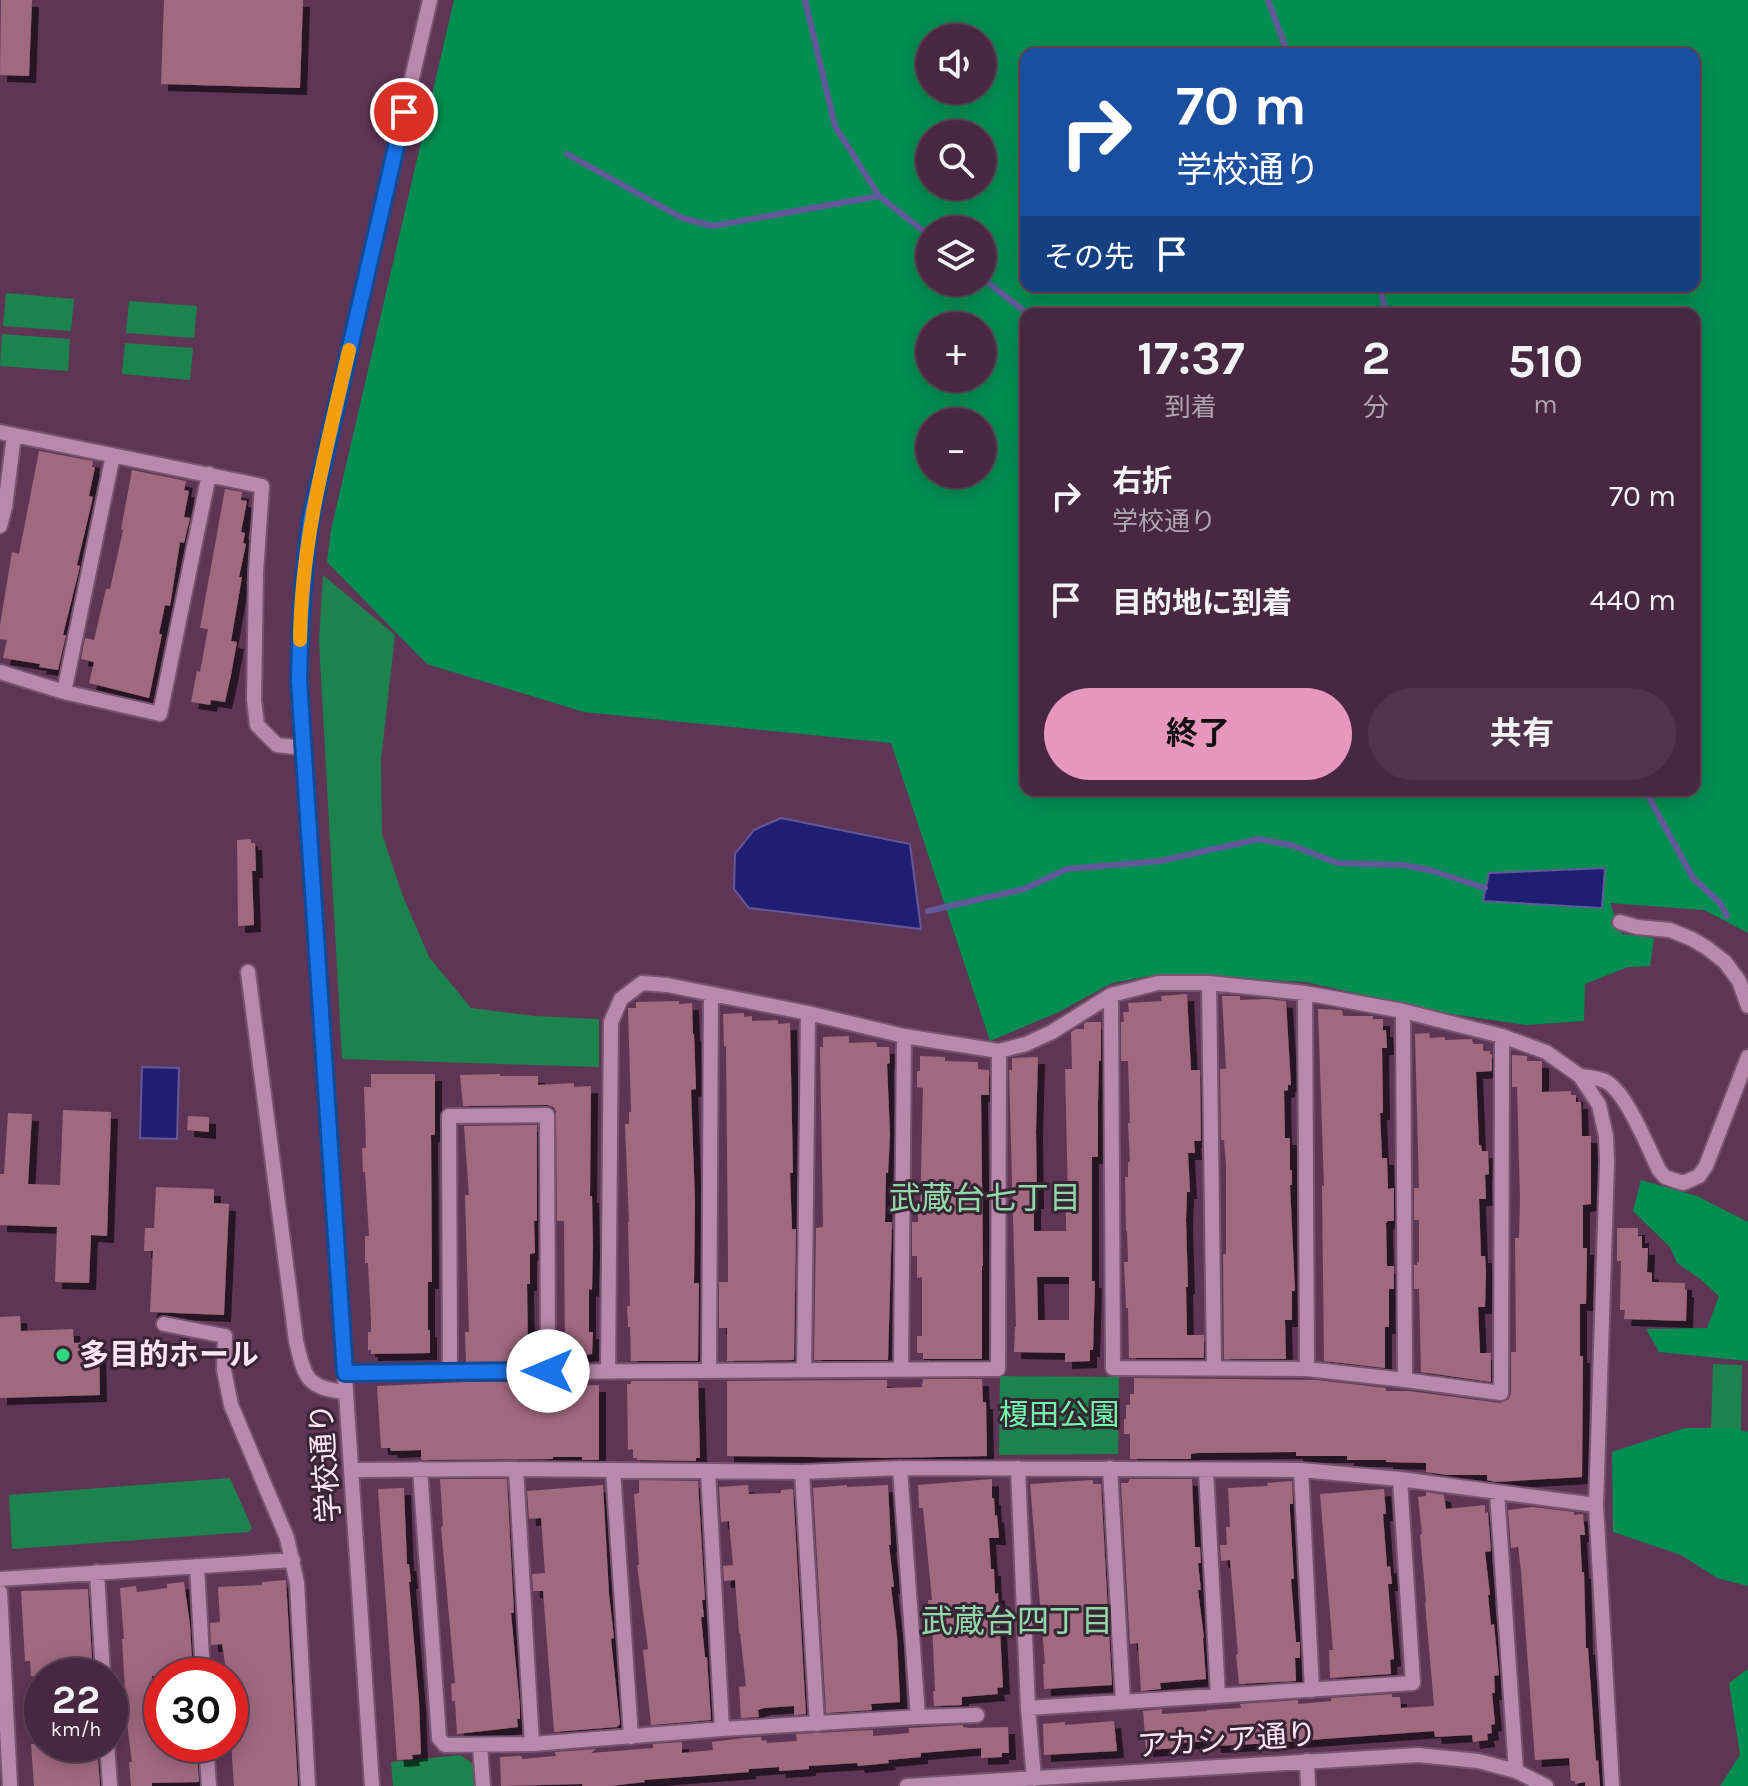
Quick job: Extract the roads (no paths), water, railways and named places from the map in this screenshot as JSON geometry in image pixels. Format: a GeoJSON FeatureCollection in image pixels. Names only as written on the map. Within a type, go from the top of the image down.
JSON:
{"type":"FeatureCollection","features":[{"type":"Feature","properties":{"kind":"street","name":"学校通り"},"geometry":{"type":"LineString","coordinates":[[372,1786],[303,748],[299,681],[300,618],[303,567],[311,517],[430,0]]}},
{"type":"Feature","properties":{"kind":"street"},"geometry":{"type":"LineString","coordinates":[[0,526],[5,507],[7,434],[262,486],[256,588],[254,700],[257,725],[277,745],[303,748]]}},
{"type":"Feature","properties":{"kind":"street"},"geometry":{"type":"LineString","coordinates":[[64,692],[113,455]]}},
{"type":"Feature","properties":{"kind":"street"},"geometry":{"type":"LineString","coordinates":[[0,672],[64,692],[160,714],[209,474]]}},
{"type":"Feature","properties":{"kind":"street"},"geometry":{"type":"LineString","coordinates":[[1620,922],[1670,930],[1707,948],[1725,962],[1739,981],[1748,1006]]}},
{"type":"Feature","properties":{"kind":"street"},"geometry":{"type":"LineString","coordinates":[[248,972],[296,1341],[302,1366],[314,1385],[324,1390],[346,1392]]}},
{"type":"Feature","properties":{"kind":"street"},"geometry":{"type":"LineString","coordinates":[[608,1371],[611,1022],[621,999],[642,983],[667,985],[808,1013],[904,1036],[999,1051],[1046,1035],[1111,995],[1158,983],[1209,983],[1305,993],[1403,1011],[1502,1036],[1546,1052],[1580,1076],[1599,1105],[1606,1136],[1596,1505],[1612,1786]]}},
{"type":"Feature","properties":{"kind":"street"},"geometry":{"type":"LineString","coordinates":[[1209,983],[1214,1367]]}},
{"type":"Feature","properties":{"kind":"street"},"geometry":{"type":"LineString","coordinates":[[1305,993],[1307,1369]]}},
{"type":"Feature","properties":{"kind":"street"},"geometry":{"type":"LineString","coordinates":[[709,1370],[711,994]]}},
{"type":"Feature","properties":{"kind":"street"},"geometry":{"type":"LineString","coordinates":[[1111,995],[1113,1368],[1307,1369],[1501,1393],[1502,1036]]}},
{"type":"Feature","properties":{"kind":"street"},"geometry":{"type":"LineString","coordinates":[[1403,1011],[1405,1380]]}},
{"type":"Feature","properties":{"kind":"street"},"geometry":{"type":"LineString","coordinates":[[804,1370],[808,1013]]}},
{"type":"Feature","properties":{"kind":"street"},"geometry":{"type":"LineString","coordinates":[[901,1369],[904,1036]]}},
{"type":"Feature","properties":{"kind":"street"},"geometry":{"type":"LineString","coordinates":[[345,1373],[998,1369],[999,1051]]}},
{"type":"Feature","properties":{"kind":"street"},"geometry":{"type":"LineString","coordinates":[[1580,1076],[1604,1080],[1615,1088],[1627,1104],[1659,1170],[1665,1177],[1683,1183],[1699,1176],[1706,1166],[1748,1057]]}},
{"type":"Feature","properties":{"kind":"street"},"geometry":{"type":"LineString","coordinates":[[450,1372],[449,1116],[547,1115],[548,1371]]}},
{"type":"Feature","properties":{"kind":"street"},"geometry":{"type":"LineString","coordinates":[[164,1324],[225,1336],[224,1370],[231,1405],[287,1538],[293,1560],[297,1583],[308,1786]]}},
{"type":"Feature","properties":{"kind":"street"},"geometry":{"type":"LineString","coordinates":[[900,1468],[918,1717]]}},
{"type":"Feature","properties":{"kind":"street"},"geometry":{"type":"LineString","coordinates":[[1018,1468],[1034,1779]]}},
{"type":"Feature","properties":{"kind":"street"},"geometry":{"type":"LineString","coordinates":[[1110,1468],[1123,1702]]}},
{"type":"Feature","properties":{"kind":"street"},"geometry":{"type":"LineString","coordinates":[[420,1469],[439,1738],[445,1745],[532,1744],[722,1729],[977,1715]]}},
{"type":"Feature","properties":{"kind":"street"},"geometry":{"type":"LineString","coordinates":[[516,1469],[532,1744]]}},
{"type":"Feature","properties":{"kind":"street"},"geometry":{"type":"LineString","coordinates":[[352,1470],[1301,1470],[1400,1479],[1596,1505]]}},
{"type":"Feature","properties":{"kind":"street"},"geometry":{"type":"LineString","coordinates":[[613,1470],[631,1737]]}},
{"type":"Feature","properties":{"kind":"street"},"geometry":{"type":"LineString","coordinates":[[1206,1470],[1218,1696]]}},
{"type":"Feature","properties":{"kind":"street"},"geometry":{"type":"LineString","coordinates":[[1301,1470],[1312,1690]]}},
{"type":"Feature","properties":{"kind":"street"},"geometry":{"type":"LineString","coordinates":[[708,1471],[722,1729]]}},
{"type":"Feature","properties":{"kind":"street"},"geometry":{"type":"LineString","coordinates":[[802,1472],[817,1724]]}},
{"type":"Feature","properties":{"kind":"street"},"geometry":{"type":"LineString","coordinates":[[1028,1708],[1413,1683],[1400,1479]]}},
{"type":"Feature","properties":{"kind":"street"},"geometry":{"type":"LineString","coordinates":[[1497,1492],[1516,1771]]}},
{"type":"Feature","properties":{"kind":"street"},"geometry":{"type":"LineString","coordinates":[[0,1579],[293,1560]]}},
{"type":"Feature","properties":{"kind":"street"},"geometry":{"type":"LineString","coordinates":[[197,1566],[202,1658]]}},
{"type":"Feature","properties":{"kind":"street"},"geometry":{"type":"LineString","coordinates":[[97,1572],[102,1658]]}},
{"type":"Feature","properties":{"kind":"street"},"geometry":{"type":"LineString","coordinates":[[0,1592],[10,1786]]}},
{"type":"Feature","properties":{"kind":"street"},"geometry":{"type":"LineString","coordinates":[[480,1746],[483,1786]]}},
{"type":"Feature","properties":{"kind":"street","name":"アカシア通り"},"geometry":{"type":"LineString","coordinates":[[907,1786],[1418,1755],[1478,1761],[1516,1771],[1546,1786]]}},
{"type":"Feature","properties":{"kind":"street"},"geometry":{"type":"LineString","coordinates":[[1307,1761],[1308,1786]]}},
{"type":"Feature","properties":{"kind":"street"},"geometry":{"type":"LineString","coordinates":[[108,1762],[110,1786]]}},
{"type":"Feature","properties":{"kind":"street"},"geometry":{"type":"LineString","coordinates":[[207,1762],[209,1786]]}},
{"type":"Feature","properties":{"kind":"waterway"},"geometry":{"type":"LineString","coordinates":[[805,0],[835,126],[879,196],[916,225]]}},
{"type":"Feature","properties":{"kind":"waterway"},"geometry":{"type":"LineString","coordinates":[[1268,0],[1286,48]]}},
{"type":"Feature","properties":{"kind":"waterway"},"geometry":{"type":"LineString","coordinates":[[567,154],[682,218],[713,226],[879,196]]}},
{"type":"Feature","properties":{"kind":"waterway"},"geometry":{"type":"LineString","coordinates":[[996,289],[1020,308]]}},
{"type":"Feature","properties":{"kind":"waterway"},"geometry":{"type":"LineString","coordinates":[[1381,292],[1385,308]]}},
{"type":"Feature","properties":{"kind":"waterway"},"geometry":{"type":"LineString","coordinates":[[1648,796],[1693,878],[1720,903],[1727,916]]}},
{"type":"Feature","properties":{"kind":"waterway"},"geometry":{"type":"LineString","coordinates":[[928,911],[1024,889],[1067,869],[1160,861],[1259,839],[1291,845],[1337,863],[1404,865],[1485,888]]}},
{"type":"Feature","properties":{"kind":"place","name":"多目的ホール"},"geometry":{"type":"Point","coordinates":[63,1355]}},
{"type":"Feature","properties":{"kind":"district","name":"武蔵台七丁目"},"geometry":{"type":"Point","coordinates":[985,1198]}},
{"type":"Feature","properties":{"kind":"district","name":"武蔵台四丁目"},"geometry":{"type":"Point","coordinates":[1017,1621]}},
{"type":"Feature","properties":{"kind":"park label","name":"榎田公園"},"geometry":{"type":"Point","coordinates":[1059,1415]}}]}
